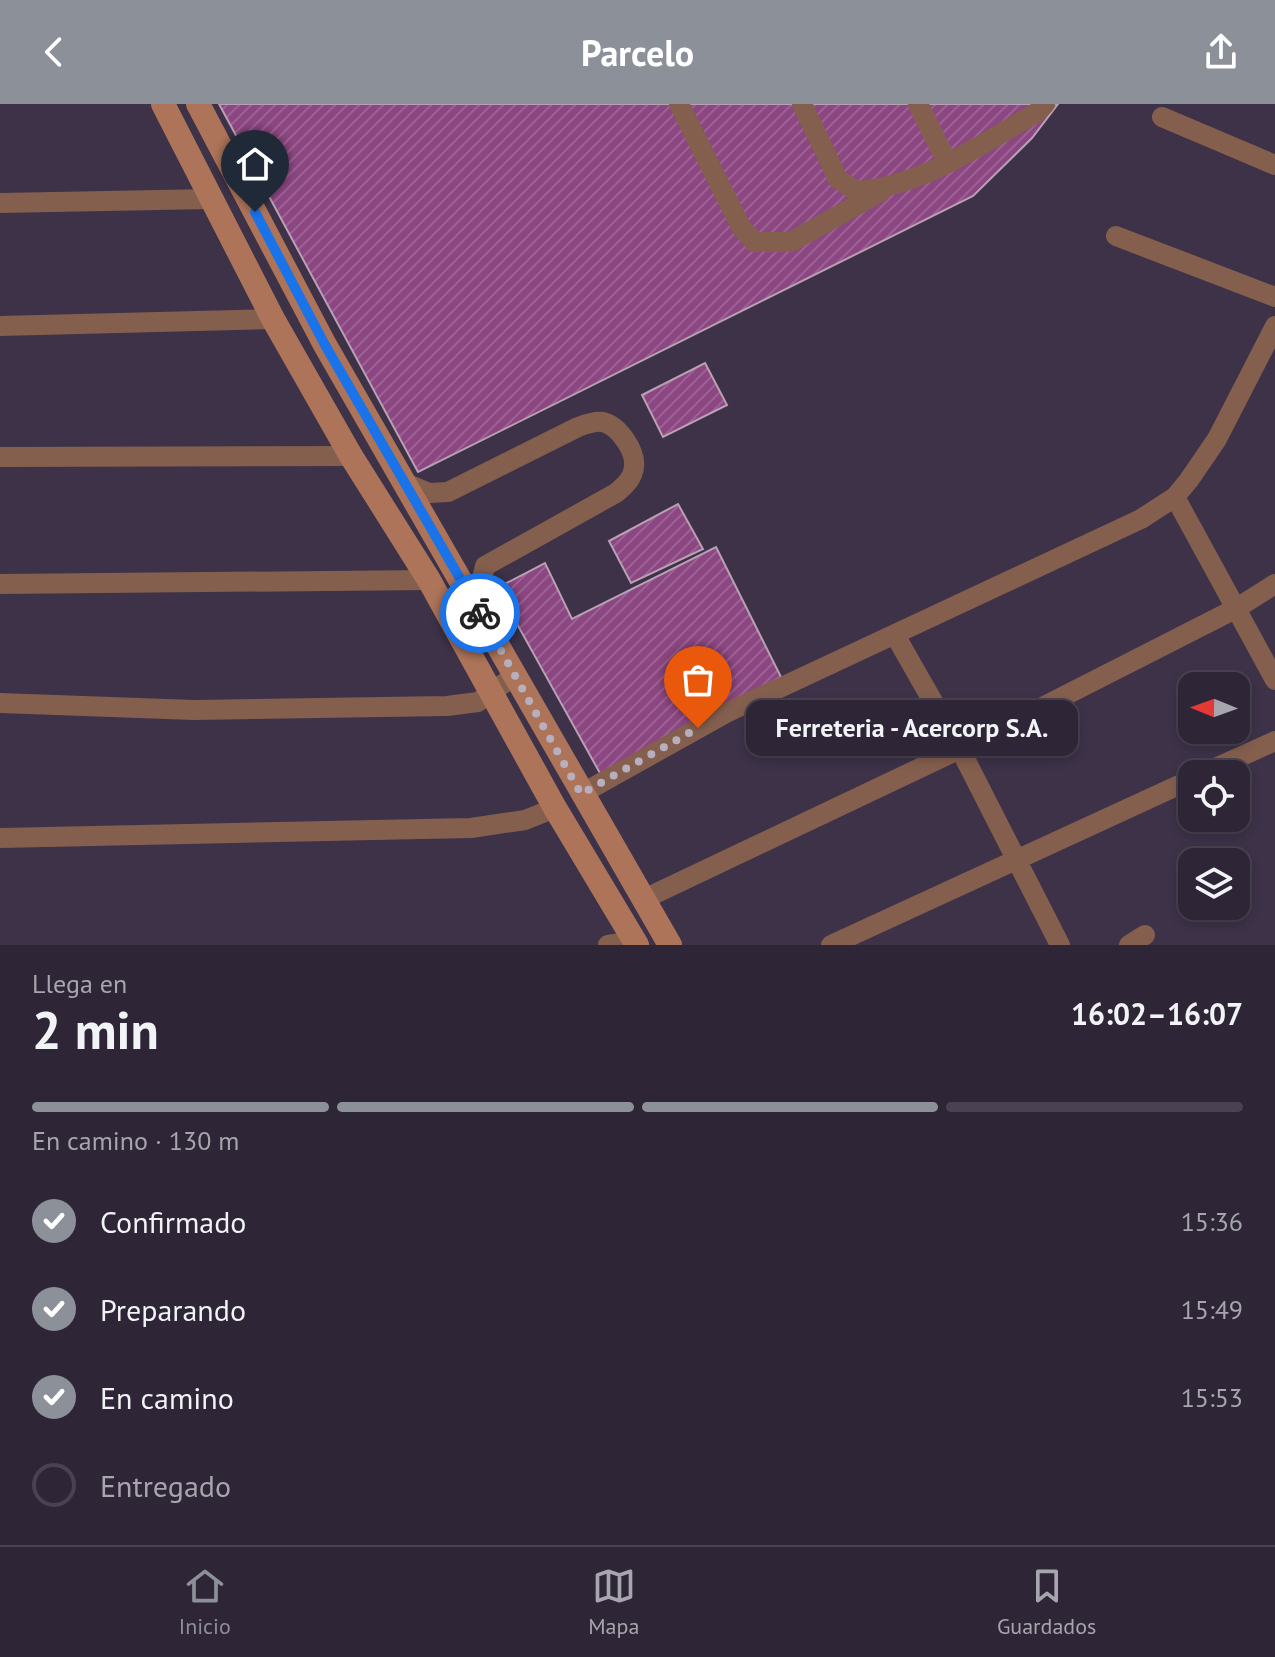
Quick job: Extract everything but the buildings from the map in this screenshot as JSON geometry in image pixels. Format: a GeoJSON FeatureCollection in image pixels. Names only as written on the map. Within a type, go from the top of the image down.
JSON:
{"type":"FeatureCollection","features":[{"type":"Feature","properties":{"kind":"street"},"geometry":{"type":"LineString","coordinates":[[163,104],[273,319],[351,456],[429,580],[555,808],[636,943],[608,945]]}},
{"type":"Feature","properties":{"kind":"street"},"geometry":{"type":"LineString","coordinates":[[200,104],[325,345],[670,945]]}},
{"type":"Feature","properties":{"kind":"street"},"geometry":{"type":"LineString","coordinates":[[679,104],[741,227],[754,242],[791,242],[888,187],[947,162],[1037,107]]}},
{"type":"Feature","properties":{"kind":"street"},"geometry":{"type":"LineString","coordinates":[[802,104],[838,179],[856,191],[888,187]]}},
{"type":"Feature","properties":{"kind":"street"},"geometry":{"type":"LineString","coordinates":[[918,104],[947,162]]}},
{"type":"Feature","properties":{"kind":"street"},"geometry":{"type":"LineString","coordinates":[[1162,117],[1275,165]]}},
{"type":"Feature","properties":{"kind":"street"},"geometry":{"type":"LineString","coordinates":[[0,203],[211,199]]}},
{"type":"Feature","properties":{"kind":"street"},"geometry":{"type":"LineString","coordinates":[[1116,236],[1275,297]]}},
{"type":"Feature","properties":{"kind":"street"},"geometry":{"type":"LineString","coordinates":[[0,326],[273,319]]}},
{"type":"Feature","properties":{"kind":"street"},"geometry":{"type":"LineString","coordinates":[[581,794],[726,713],[1141,519],[1175,497],[1217,439],[1275,326]]}},
{"type":"Feature","properties":{"kind":"street"},"geometry":{"type":"LineString","coordinates":[[405,483],[429,493],[448,492],[578,427],[595,422],[614,428],[629,448],[633,471],[628,482],[616,493],[485,566],[479,591],[482,615]]}},
{"type":"Feature","properties":{"kind":"street"},"geometry":{"type":"LineString","coordinates":[[0,457],[351,456]]}},
{"type":"Feature","properties":{"kind":"street"},"geometry":{"type":"LineString","coordinates":[[1175,497],[1275,680]]}},
{"type":"Feature","properties":{"kind":"street"},"geometry":{"type":"LineString","coordinates":[[0,584],[429,580]]}},
{"type":"Feature","properties":{"kind":"street"},"geometry":{"type":"LineString","coordinates":[[644,899],[960,749],[1237,608],[1275,584]]}},
{"type":"Feature","properties":{"kind":"street"},"geometry":{"type":"LineString","coordinates":[[895,635],[960,749],[1060,945]]}},
{"type":"Feature","properties":{"kind":"street"},"geometry":{"type":"LineString","coordinates":[[0,703],[194,710],[447,706],[478,702],[493,695],[514,676]]}},
{"type":"Feature","properties":{"kind":"street"},"geometry":{"type":"LineString","coordinates":[[1233,760],[1275,741]]}},
{"type":"Feature","properties":{"kind":"street"},"geometry":{"type":"LineString","coordinates":[[831,945],[1178,785]]}},
{"type":"Feature","properties":{"kind":"street"},"geometry":{"type":"LineString","coordinates":[[0,838],[471,828],[525,820],[555,808]]}},
{"type":"Feature","properties":{"kind":"way so far"},"geometry":{"type":"LineString","coordinates":[[480,613],[581,794],[698,728]]}},
{"type":"Feature","properties":{"kind":"place","name":"Ferreteria - Acercorp S.A."},"geometry":{"type":"Point","coordinates":[698,728]}},
{"type":"Feature","properties":{"kind":"route"},"geometry":{"type":"LineString","coordinates":[[255,212],[325,345],[480,613]]}}]}
